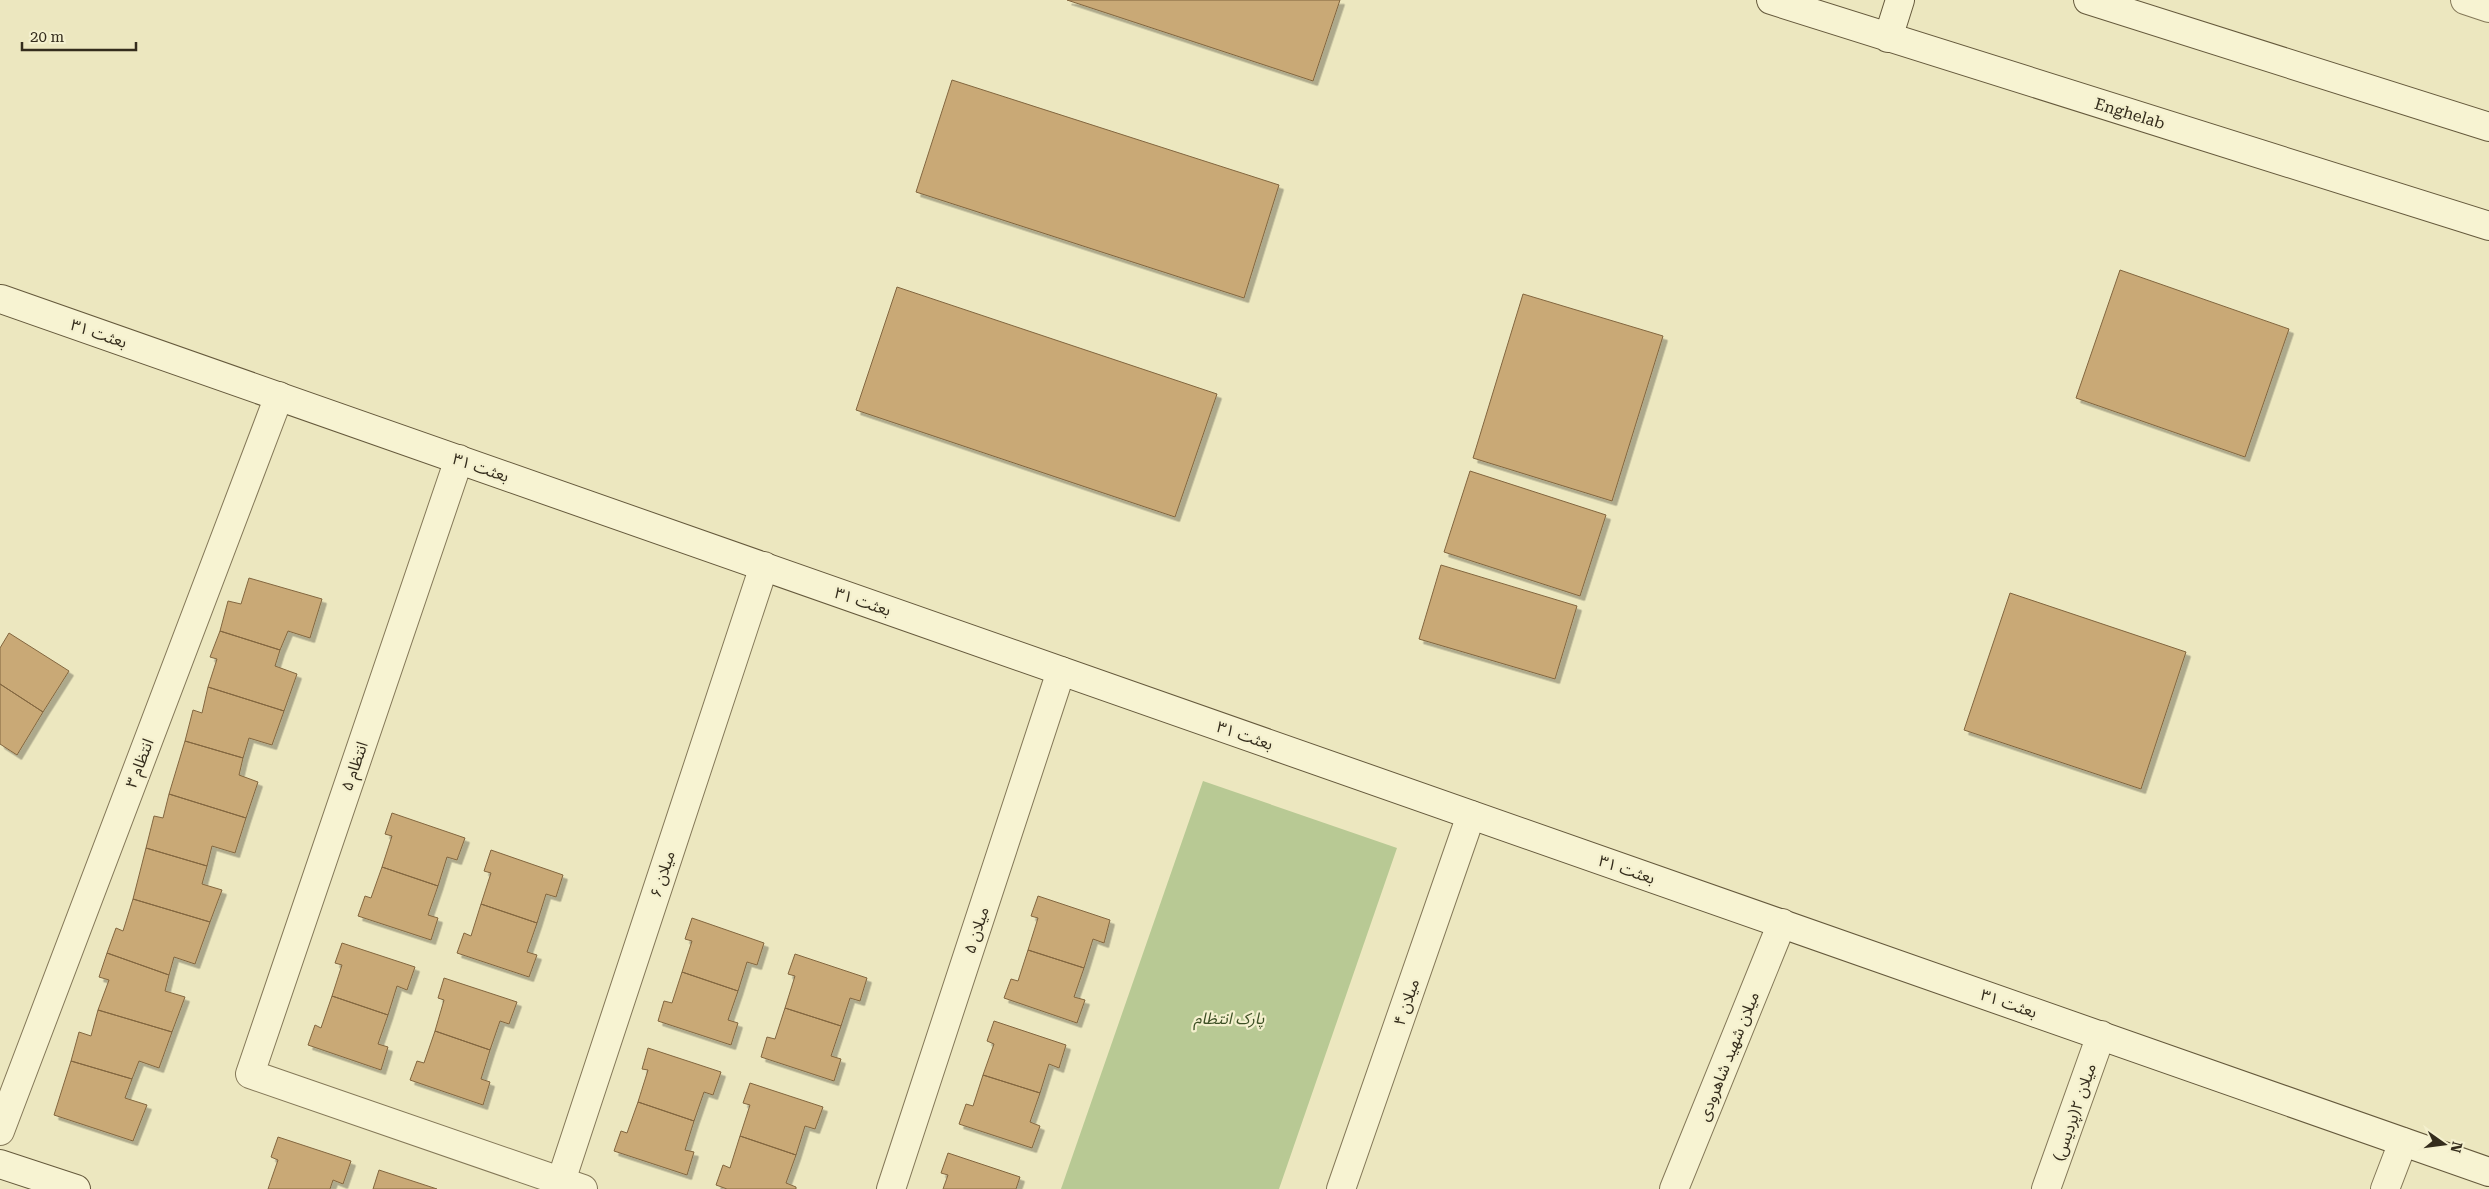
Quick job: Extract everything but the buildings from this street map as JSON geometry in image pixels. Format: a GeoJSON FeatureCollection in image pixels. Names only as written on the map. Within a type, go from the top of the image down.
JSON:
{"type":"FeatureCollection","features":[{"type":"Feature","properties":{"kind":"street","name":"Enghelab"},"geometry":{"type":"LineString","coordinates":[[1771,0],[2489,226]]}},
{"type":"Feature","properties":{"kind":"street"},"geometry":{"type":"LineString","coordinates":[[1888,38],[1900,0]]}},
{"type":"Feature","properties":{"kind":"street"},"geometry":{"type":"LineString","coordinates":[[2088,0],[2489,127]]}},
{"type":"Feature","properties":{"kind":"street"},"geometry":{"type":"LineString","coordinates":[[2465,0],[2489,8]]}},
{"type":"Feature","properties":{"kind":"street","name":"بعثت ۳۱"},"geometry":{"type":"LineString","coordinates":[[0,300],[459,459],[2489,1172]]}},
{"type":"Feature","properties":{"kind":"street","name":"انتظام ۳"},"geometry":{"type":"LineString","coordinates":[[0,1131],[279,396]]}},
{"type":"Feature","properties":{"kind":"street","name":"انتظام ۵"},"geometry":{"type":"LineString","coordinates":[[459,459],[250,1074],[572,1185]]}},
{"type":"Feature","properties":{"kind":"street","name":"میلان ۶"},"geometry":{"type":"LineString","coordinates":[[572,1185],[764,566]]}},
{"type":"Feature","properties":{"kind":"street","name":"میلان ۵"},"geometry":{"type":"LineString","coordinates":[[891,1189],[1061,671]]}},
{"type":"Feature","properties":{"kind":"street","name":"میلان ۴"},"geometry":{"type":"LineString","coordinates":[[1341,1189],[1471,814]]}},
{"type":"Feature","properties":{"kind":"street","name":"میلان شهید شاهرودی"},"geometry":{"type":"LineString","coordinates":[[1674,1189],[1782,923]]}},
{"type":"Feature","properties":{"kind":"street","name":"میلان ۲(پردیس)"},"geometry":{"type":"LineString","coordinates":[[2046,1189],[2101,1035]]}},
{"type":"Feature","properties":{"kind":"street"},"geometry":{"type":"LineString","coordinates":[[2384,1189],[2403,1142]]}},
{"type":"Feature","properties":{"kind":"street"},"geometry":{"type":"LineString","coordinates":[[0,1164],[76,1189]]}},
{"type":"Feature","properties":{"kind":"green space","name":"پارک انتظام"},"geometry":{"type":"Polygon","coordinates":[[[1203,781],[1397,848],[1279,1189],[1061,1189],[1203,781]]]}}]}
